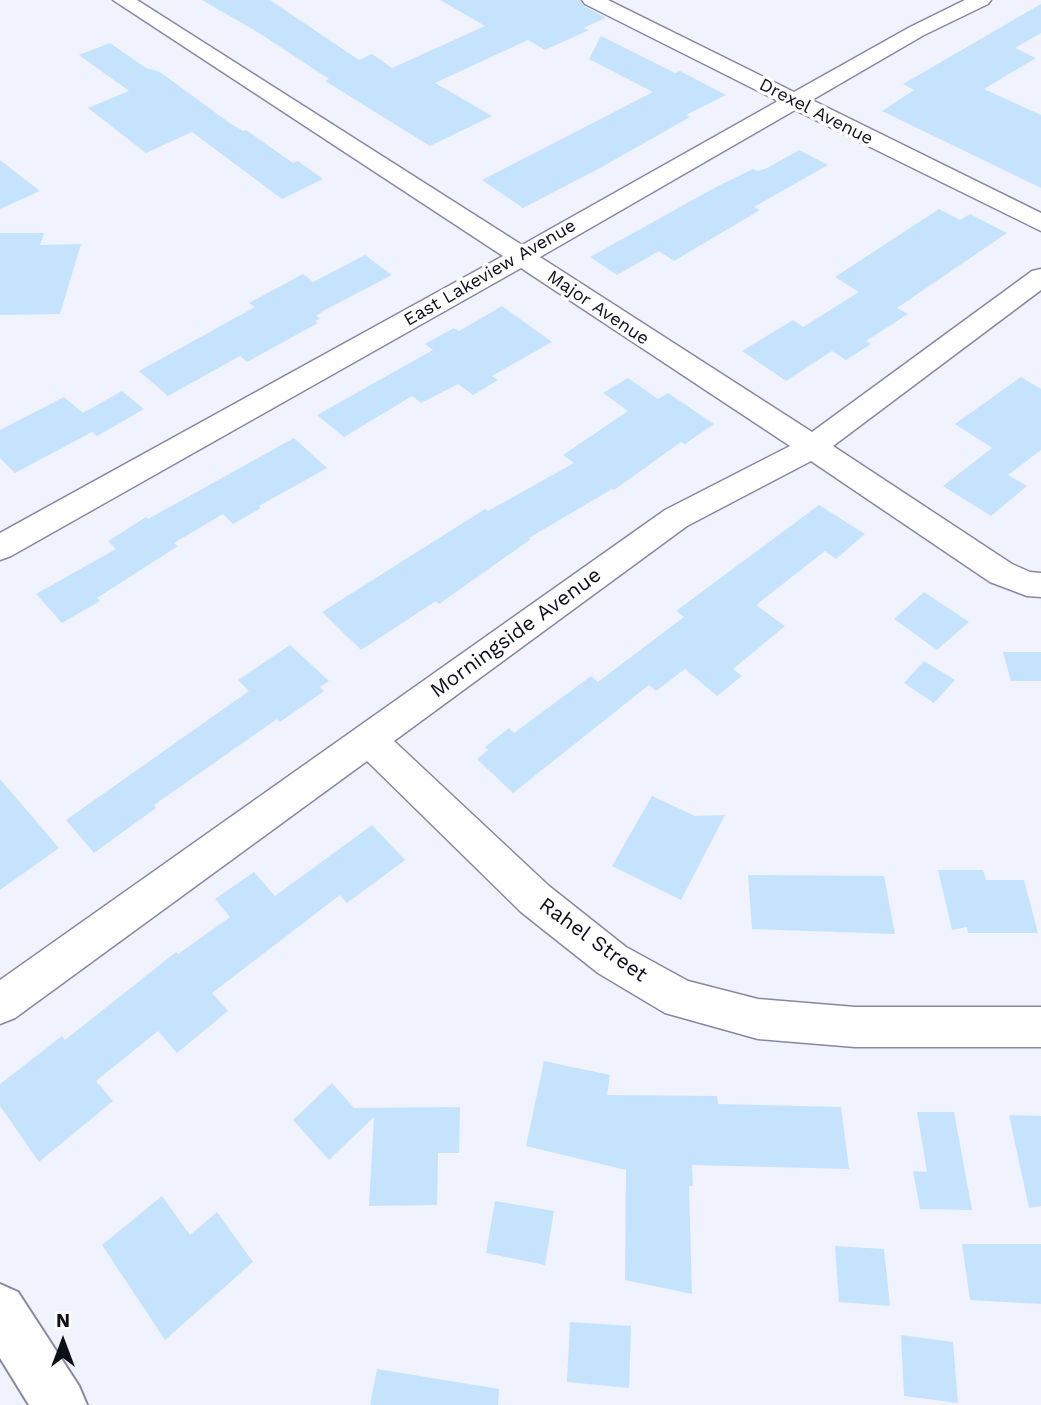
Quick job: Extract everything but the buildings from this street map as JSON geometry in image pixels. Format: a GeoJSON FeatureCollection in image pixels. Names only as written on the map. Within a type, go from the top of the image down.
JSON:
{"type":"FeatureCollection","features":[{"type":"Feature","properties":{"kind":"street","name":"Major Avenue"},"geometry":{"type":"LineString","coordinates":[[123,0],[813,447],[1001,573],[1027,584],[1041,585]]}},
{"type":"Feature","properties":{"kind":"street","name":"Drexel Avenue"},"geometry":{"type":"LineString","coordinates":[[592,0],[1041,223]]}},
{"type":"Feature","properties":{"kind":"street","name":"East Lakeview Avenue"},"geometry":{"type":"LineString","coordinates":[[0,548],[356,351],[917,31],[981,0]]}},
{"type":"Feature","properties":{"kind":"street","name":"Morningside Avenue"},"geometry":{"type":"LineString","coordinates":[[0,1004],[676,518],[813,447],[1041,276]]}},
{"type":"Feature","properties":{"kind":"street","name":"Rahel Street"},"geometry":{"type":"LineString","coordinates":[[369,740],[535,899],[612,960],[680,999],[758,1019],[855,1027],[1041,1027]]}},
{"type":"Feature","properties":{"kind":"street"},"geometry":{"type":"LineString","coordinates":[[0,1310],[60,1405]]}}]}
